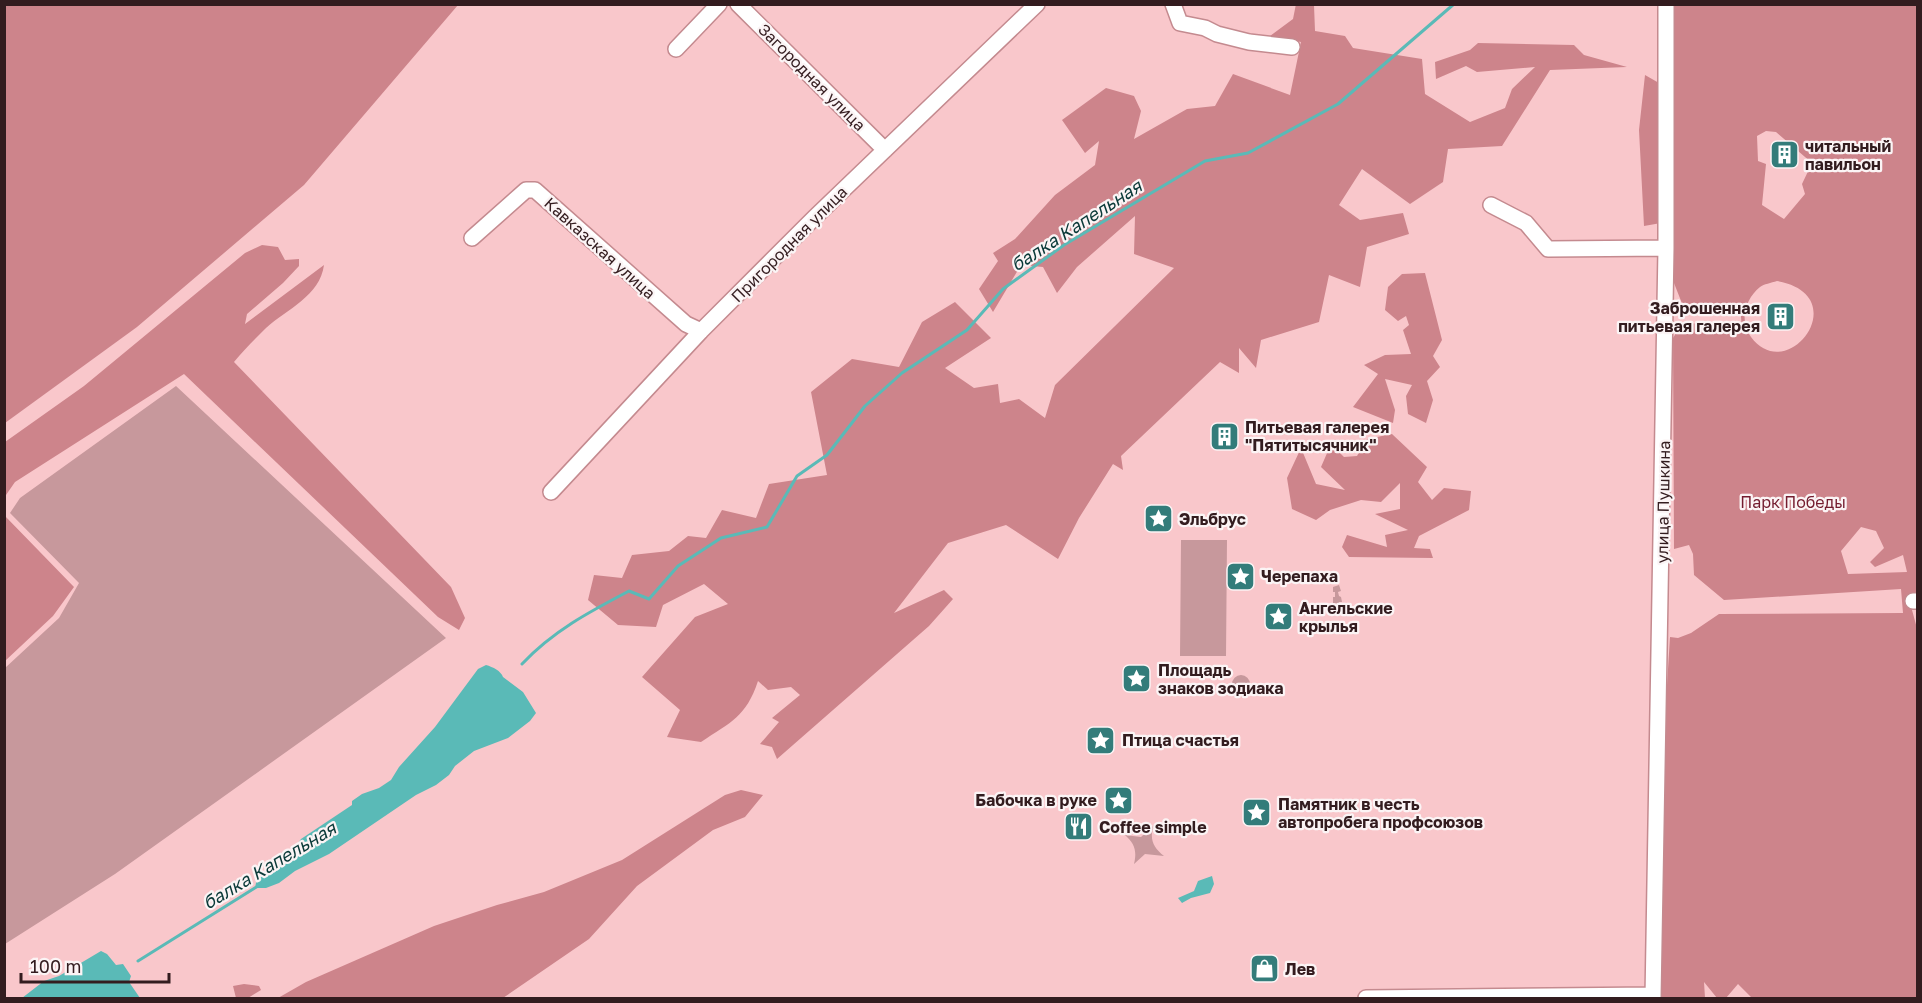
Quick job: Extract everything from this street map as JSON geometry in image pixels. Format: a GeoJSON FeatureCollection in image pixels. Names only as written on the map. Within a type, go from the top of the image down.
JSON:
{"type":"FeatureCollection","features":[{"type":"Feature","properties":{"kind":"street"},"geometry":{"type":"LineString","coordinates":[[676,49],[719,4]]}},
{"type":"Feature","properties":{"kind":"street","name":"Загородная улица"},"geometry":{"type":"LineString","coordinates":[[738,4],[885,150]]}},
{"type":"Feature","properties":{"kind":"street","name":"Пригородная улица"},"geometry":{"type":"LineString","coordinates":[[551,492],[701,331],[1037,4]]}},
{"type":"Feature","properties":{"kind":"street"},"geometry":{"type":"LineString","coordinates":[[1173,4],[1179,23],[1205,28],[1217,34],[1249,42],[1292,47]]}},
{"type":"Feature","properties":{"kind":"street","name":"улица Пушкина"},"geometry":{"type":"LineString","coordinates":[[1653,997],[1666,248],[1666,4]]}},
{"type":"Feature","properties":{"kind":"street","name":"Кавказская улица"},"geometry":{"type":"LineString","coordinates":[[472,238],[526,190],[535,190],[686,324],[701,331]]}},
{"type":"Feature","properties":{"kind":"street"},"geometry":{"type":"LineString","coordinates":[[1491,205],[1526,223],[1548,249],[1666,248]]}},
{"type":"Feature","properties":{"kind":"street"},"geometry":{"type":"LineString","coordinates":[[1366,999],[1653,997]]}},
{"type":"Feature","properties":{"kind":"shaded area"},"geometry":{"type":"Polygon","coordinates":[[[176,386],[446,638],[115,874],[5,944],[5,668],[59,618],[79,583],[10,513],[20,498],[176,386]]]}},
{"type":"Feature","properties":{"kind":"shaded area"},"geometry":{"type":"Polygon","coordinates":[[[1181,540],[1227,540],[1226,656],[1180,656],[1181,540]]]}},
{"type":"Feature","properties":{"kind":"shaded area"},"geometry":{"type":"Polygon","coordinates":[[[1339,585],[1341,591],[1338,592],[1342,602],[1339,602],[1339,606],[1342,606],[1342,612],[1336,614],[1333,587],[1339,585]]]}},
{"type":"Feature","properties":{"kind":"shaded area"},"geometry":{"type":"Polygon","coordinates":[[[1138,670],[1144,672],[1146,678],[1144,684],[1138,686],[1132,684],[1130,678],[1132,672],[1138,670]]]}},
{"type":"Feature","properties":{"kind":"shaded area"},"geometry":{"type":"Polygon","coordinates":[[[1241,675],[1247,678],[1250,684],[1247,690],[1241,693],[1235,690],[1232,684],[1235,678],[1241,675]]]}},
{"type":"Feature","properties":{"kind":"shaded area"},"geometry":{"type":"Polygon","coordinates":[[[1154,825],[1153,842],[1164,856],[1145,854],[1134,864],[1134,848],[1125,835],[1141,837],[1154,825]]]}},
{"type":"Feature","properties":{"kind":"green space"},"geometry":{"type":"Polygon","coordinates":[[[5,4],[458,5],[304,185],[137,327],[5,423],[5,4]]]}},
{"type":"Feature","properties":{"kind":"green space"},"geometry":{"type":"Polygon","coordinates":[[[1296,4],[1314,5],[1315,31],[1345,36],[1353,48],[1422,59],[1425,94],[1470,122],[1505,108],[1512,89],[1535,67],[1477,72],[1466,66],[1436,79],[1435,62],[1470,50],[1478,43],[1574,45],[1584,55],[1627,67],[1550,70],[1502,146],[1448,149],[1443,182],[1410,204],[1362,169],[1339,205],[1360,220],[1403,213],[1409,234],[1367,247],[1360,287],[1329,275],[1319,322],[1261,340],[1256,368],[1239,348],[1239,373],[1220,362],[1121,456],[1123,470],[1113,464],[1079,518],[1058,559],[1006,525],[948,543],[894,613],[944,590],[953,599],[929,626],[777,759],[772,747],[760,744],[779,722],[772,718],[800,695],[791,687],[768,690],[758,681],[743,711],[701,742],[667,737],[680,710],[642,677],[695,617],[728,604],[704,584],[663,605],[656,627],[618,625],[588,600],[594,575],[622,578],[632,555],[669,551],[688,536],[706,538],[722,510],[756,518],[769,484],[827,475],[811,392],[852,359],[899,367],[922,322],[955,302],[991,338],[945,368],[974,388],[998,384],[1000,403],[1019,399],[1045,418],[1055,385],[1174,268],[1134,254],[1135,216],[1077,267],[1057,293],[1043,267],[1021,265],[993,312],[979,289],[998,261],[993,253],[1015,239],[1055,195],[1095,165],[1099,141],[1085,153],[1062,120],[1106,88],[1134,96],[1141,111],[1134,139],[1187,109],[1215,106],[1233,74],[1290,95],[1301,42],[1270,36],[1293,19],[1296,4]]]}},
{"type":"Feature","properties":{"kind":"green space","name":"Парк Победы"},"geometry":{"type":"Polygon","coordinates":[[[1672,5],[1917,5],[1918,589],[1912,610],[1918,632],[1917,998],[1752,998],[1738,984],[1726,998],[1717,998],[1704,982],[1705,998],[1662,998],[1662,698],[1667,685],[1670,637],[1678,638],[1691,633],[1719,614],[1903,613],[1901,589],[1724,600],[1694,575],[1693,554],[1689,545],[1674,549],[1673,338],[1683,322],[1742,329],[1740,305],[1683,306],[1674,283],[1672,5]],[[1766,131],[1757,136],[1758,161],[1766,164],[1762,205],[1784,219],[1805,194],[1802,184],[1812,163],[1776,132],[1766,131]],[[1777,281],[1766,284],[1755,292],[1747,304],[1745,324],[1751,337],[1766,350],[1782,351],[1796,345],[1808,333],[1813,318],[1811,303],[1800,289],[1777,281]],[[1861,527],[1841,551],[1848,574],[1907,572],[1903,555],[1875,567],[1870,562],[1884,548],[1876,531],[1861,527]]]}},
{"type":"Feature","properties":{"kind":"green space"},"geometry":{"type":"Polygon","coordinates":[[[1645,75],[1659,83],[1661,223],[1644,226],[1639,130],[1645,75]]]}},
{"type":"Feature","properties":{"kind":"green space"},"geometry":{"type":"Polygon","coordinates":[[[262,245],[278,247],[285,260],[299,259],[299,266],[247,314],[245,324],[324,265],[321,276],[309,294],[266,328],[234,362],[451,587],[465,618],[459,630],[438,617],[184,374],[15,482],[6,495],[5,506],[5,442],[84,386],[245,253],[262,245]]]}},
{"type":"Feature","properties":{"kind":"green space"},"geometry":{"type":"Polygon","coordinates":[[[1425,273],[1442,340],[1433,356],[1440,367],[1427,381],[1433,400],[1426,423],[1408,414],[1406,396],[1412,385],[1385,379],[1395,410],[1393,423],[1353,407],[1378,374],[1364,365],[1385,355],[1411,354],[1403,330],[1409,325],[1406,316],[1398,321],[1385,310],[1388,287],[1402,274],[1425,273]]]}},
{"type":"Feature","properties":{"kind":"green space"},"geometry":{"type":"Polygon","coordinates":[[[1392,434],[1427,467],[1418,482],[1432,500],[1444,488],[1471,491],[1469,510],[1419,536],[1414,548],[1430,549],[1433,558],[1349,557],[1342,547],[1347,535],[1387,547],[1385,535],[1408,530],[1375,514],[1400,509],[1400,483],[1381,502],[1361,500],[1330,510],[1316,520],[1292,509],[1287,478],[1301,448],[1316,484],[1345,490],[1321,467],[1331,444],[1344,457],[1357,456],[1367,439],[1392,434]]]}},
{"type":"Feature","properties":{"kind":"green space"},"geometry":{"type":"Polygon","coordinates":[[[5,516],[74,587],[53,616],[5,661],[5,516]]]}},
{"type":"Feature","properties":{"kind":"green space"},"geometry":{"type":"Polygon","coordinates":[[[741,790],[763,795],[745,817],[713,830],[637,886],[589,939],[503,998],[278,998],[306,982],[434,926],[544,892],[622,860],[725,795],[741,790]]]}},
{"type":"Feature","properties":{"kind":"green space"},"geometry":{"type":"Polygon","coordinates":[[[244,984],[259,986],[261,990],[248,998],[236,998],[233,986],[244,984]]]}},
{"type":"Feature","properties":{"kind":"water"},"geometry":{"type":"Polygon","coordinates":[[[486,665],[499,671],[503,677],[523,692],[536,713],[530,721],[508,738],[474,751],[436,785],[416,795],[329,854],[295,871],[279,883],[266,888],[255,888],[262,875],[288,857],[301,839],[352,805],[352,801],[362,794],[379,788],[391,780],[399,767],[435,727],[478,669],[486,665]]]}},
{"type":"Feature","properties":{"kind":"water"},"geometry":{"type":"Polygon","coordinates":[[[1212,876],[1214,884],[1210,893],[1182,903],[1178,898],[1194,891],[1198,881],[1212,876]]]}},
{"type":"Feature","properties":{"kind":"water"},"geometry":{"type":"Polygon","coordinates":[[[101,951],[107,954],[116,965],[123,964],[131,976],[129,982],[140,998],[22,998],[44,981],[59,976],[101,951]]]}},
{"type":"Feature","properties":{"kind":"waterway","name":"балка Капельная"},"geometry":{"type":"LineString","coordinates":[[522,664],[559,632],[629,591],[649,599],[678,566],[721,538],[767,527],[797,476],[827,455],[865,406],[902,373],[967,330],[1003,289],[1064,245],[1205,161],[1248,153],[1338,104],[1454,4]]}},
{"type":"Feature","properties":{"kind":"waterway","name":"балка Капельная"},"geometry":{"type":"LineString","coordinates":[[138,961],[258,886]]}},
{"type":"Feature","properties":{"kind":"place","name":"читальный павильон"},"geometry":{"type":"Point","coordinates":[1784,155]}},
{"type":"Feature","properties":{"kind":"place","name":"Заброшенная питьевая галерея"},"geometry":{"type":"Point","coordinates":[1781,317]}},
{"type":"Feature","properties":{"kind":"place","name":"Питьевая галерея \"Пятитысячник\""},"geometry":{"type":"Point","coordinates":[1224,436]}},
{"type":"Feature","properties":{"kind":"place","name":"Эльбрус"},"geometry":{"type":"Point","coordinates":[1158,519]}},
{"type":"Feature","properties":{"kind":"place","name":"Черепаха"},"geometry":{"type":"Point","coordinates":[1240,576]}},
{"type":"Feature","properties":{"kind":"place","name":"Ангельские крылья"},"geometry":{"type":"Point","coordinates":[1278,617]}},
{"type":"Feature","properties":{"kind":"place","name":"Площадь знаков зодиака"},"geometry":{"type":"Point","coordinates":[1137,679]}},
{"type":"Feature","properties":{"kind":"place","name":"Птица счастья"},"geometry":{"type":"Point","coordinates":[1101,740]}},
{"type":"Feature","properties":{"kind":"place","name":"Бабочка в руке"},"geometry":{"type":"Point","coordinates":[1118,800]}},
{"type":"Feature","properties":{"kind":"place","name":"Памятник в честь автопробега профсоюзов"},"geometry":{"type":"Point","coordinates":[1257,813]}},
{"type":"Feature","properties":{"kind":"place","name":"Coffee simple"},"geometry":{"type":"Point","coordinates":[1078,827]}},
{"type":"Feature","properties":{"kind":"place","name":"Лев"},"geometry":{"type":"Point","coordinates":[1264,969]}}]}
